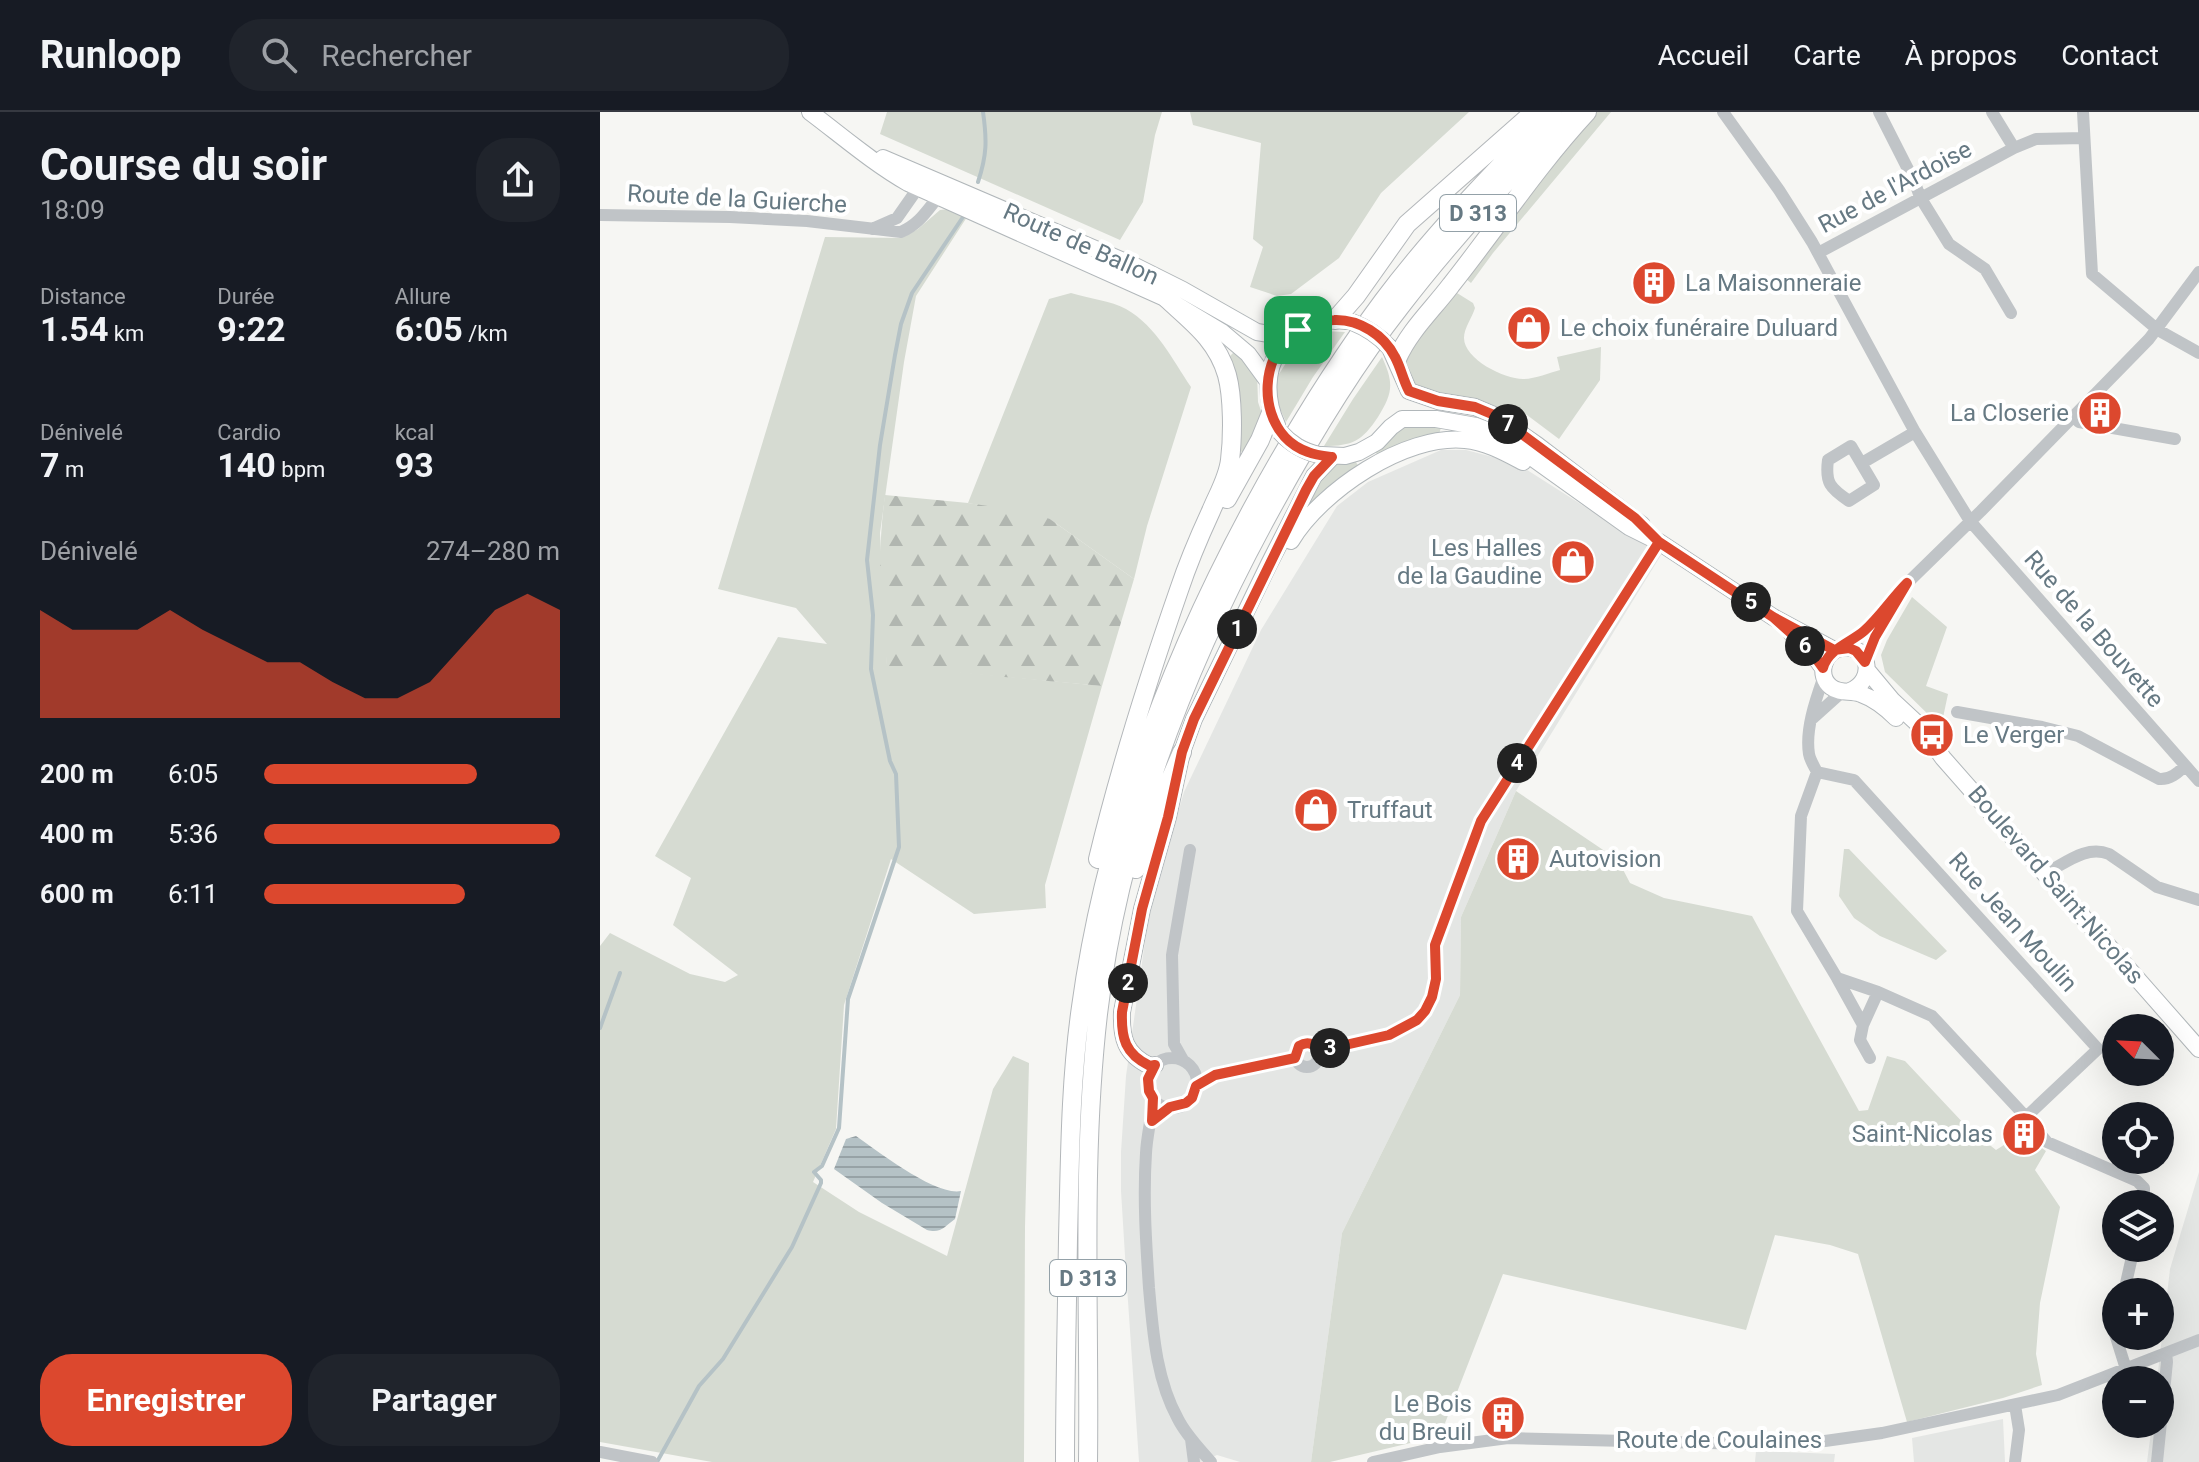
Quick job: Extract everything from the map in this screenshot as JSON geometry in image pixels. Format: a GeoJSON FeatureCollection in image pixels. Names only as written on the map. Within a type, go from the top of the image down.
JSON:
{"type":"FeatureCollection","features":[{"type":"Feature","properties":{"kind":"highway"},"geometry":{"type":"LineString","coordinates":[[1343,321],[1356,296],[1407,224],[1534,112]]}},
{"type":"Feature","properties":{"kind":"highway","name":"D 313"},"geometry":{"type":"LineString","coordinates":[[1088,1462],[1090,1093],[1099,1011],[1099,946],[1108,867],[1149,731],[1227,556],[1324,385],[1384,300],[1444,226],[1552,112]]}},
{"type":"Feature","properties":{"kind":"highway","name":"D 313"},"geometry":{"type":"LineString","coordinates":[[1065,1462],[1072,1110],[1080,1010],[1165,735],[1194,664],[1242,563],[1339,392],[1399,307],[1460,233],[1574,112]]}},
{"type":"Feature","properties":{"kind":"highway"},"geometry":{"type":"LineString","coordinates":[[1393,353],[1449,288],[1553,150],[1587,112]]}},
{"type":"Feature","properties":{"kind":"highway"},"geometry":{"type":"LineString","coordinates":[[1167,299],[1205,332],[1227,375],[1230,460],[1226,479],[1196,545],[1162,642],[1116,786],[1083,930],[1099,946],[1182,752]]}},
{"type":"Feature","properties":{"kind":"highway"},"geometry":{"type":"LineString","coordinates":[[1189,565],[1260,440],[1271,413]]}},
{"type":"Feature","properties":{"kind":"main road","name":"Route de Ballon"},"geometry":{"type":"LineString","coordinates":[[810,112],[884,169],[918,188],[937,189],[1135,266],[1257,332],[1269,334],[1298,330]]}},
{"type":"Feature","properties":{"kind":"main road","name":"Route de Ballon"},"geometry":{"type":"LineString","coordinates":[[862,150],[1167,299],[1229,338],[1248,354],[1267,380]]}},
{"type":"Feature","properties":{"kind":"main road"},"geometry":{"type":"LineString","coordinates":[[1659,542],[1635,518],[1494,415],[1475,407],[1438,401],[1409,391],[1393,353],[1380,337],[1365,327],[1343,321],[1316,323],[1298,330],[1275,356],[1267,380],[1271,413],[1280,432],[1289,442],[1306,452],[1326,456],[1359,452],[1377,442],[1402,419],[1436,419],[1476,426],[1497,434],[1629,527],[1659,542],[1773,617],[1838,649],[1856,651],[1866,666],[1862,684],[1846,692],[1831,687],[1810,650],[1773,617]]}},
{"type":"Feature","properties":{"kind":"main road"},"geometry":{"type":"LineString","coordinates":[[1391,427],[1402,399],[1403,379]]}},
{"type":"Feature","properties":{"kind":"main road"},"geometry":{"type":"LineString","coordinates":[[1269,564],[1285,550],[1300,526],[1318,507],[1341,488],[1390,456],[1436,440],[1465,440],[1490,445],[1594,502]]}},
{"type":"Feature","properties":{"kind":"main road"},"geometry":{"type":"LineString","coordinates":[[1160,1062],[1150,1066],[1131,1054],[1121,1026],[1142,909],[1168,817],[1182,752],[1199,707],[1326,456]]}},
{"type":"Feature","properties":{"kind":"main road"},"geometry":{"type":"LineString","coordinates":[[1823,672],[1829,655],[1838,649]]}},
{"type":"Feature","properties":{"kind":"main road","name":"Boulevard Saint-Nicolas"},"geometry":{"type":"LineString","coordinates":[[1866,666],[1892,700],[1920,726],[1943,758],[2199,1049]]}},
{"type":"Feature","properties":{"kind":"main road","name":"Boulevard Saint-Nicolas"},"geometry":{"type":"LineString","coordinates":[[1846,692],[1862,694],[1885,707],[1943,758]]}},
{"type":"Feature","properties":{"kind":"street","name":"Rue de la Bouvette"},"geometry":{"type":"LineString","coordinates":[[1723,112],[1779,190],[1818,253],[1915,432],[1970,521],[2199,781]]}},
{"type":"Feature","properties":{"kind":"street"},"geometry":{"type":"LineString","coordinates":[[1879,112],[1920,197],[1949,244],[1985,269],[2011,313]]}},
{"type":"Feature","properties":{"kind":"street"},"geometry":{"type":"LineString","coordinates":[[1992,112],[2014,148]]}},
{"type":"Feature","properties":{"kind":"street"},"geometry":{"type":"LineString","coordinates":[[2083,112],[2092,274],[2158,330],[2199,353]]}},
{"type":"Feature","properties":{"kind":"street","name":"Rue de l'Ardoise"},"geometry":{"type":"LineString","coordinates":[[1818,253],[2014,148],[2036,139],[2084,138]]}},
{"type":"Feature","properties":{"kind":"street","name":"Route de la Guierche"},"geometry":{"type":"LineString","coordinates":[[872,229],[897,218],[918,188]]}},
{"type":"Feature","properties":{"kind":"street","name":"Route de la Guierche"},"geometry":{"type":"LineString","coordinates":[[600,215],[807,221],[901,232],[919,223],[937,189]]}},
{"type":"Feature","properties":{"kind":"street"},"geometry":{"type":"LineString","coordinates":[[1838,649],[1866,630],[1907,583],[2158,330],[2199,272]]}},
{"type":"Feature","properties":{"kind":"street"},"geometry":{"type":"LineString","coordinates":[[2073,416],[2079,422],[2175,439]]}},
{"type":"Feature","properties":{"kind":"street"},"geometry":{"type":"LineString","coordinates":[[1862,463],[1915,432]]}},
{"type":"Feature","properties":{"kind":"street"},"geometry":{"type":"LineString","coordinates":[[1851,446],[1862,463],[1874,485],[1849,501],[1834,491],[1826,477],[1828,460],[1851,446]]}},
{"type":"Feature","properties":{"kind":"street"},"geometry":{"type":"LineString","coordinates":[[1196,1086],[1215,1075],[1295,1058],[1299,1046],[1306,1043],[1314,1045],[1319,1051],[1389,1035],[1417,1020],[1425,1011],[1436,979],[1435,945],[1481,821],[1659,542]]}},
{"type":"Feature","properties":{"kind":"street"},"geometry":{"type":"LineString","coordinates":[[1866,666],[1875,637],[1907,583]]}},
{"type":"Feature","properties":{"kind":"street"},"geometry":{"type":"LineString","coordinates":[[1823,672],[1809,738],[1810,756],[1817,772],[1801,816],[1797,911],[1863,1025]]}},
{"type":"Feature","properties":{"kind":"street"},"geometry":{"type":"LineString","coordinates":[[1813,718],[1846,692]]}},
{"type":"Feature","properties":{"kind":"street"},"geometry":{"type":"LineString","coordinates":[[1957,712],[2078,736],[2159,779],[2165,780],[2185,765]]}},
{"type":"Feature","properties":{"kind":"street","name":"Rue Jean Moulin"},"geometry":{"type":"LineString","coordinates":[[1817,772],[1854,780],[2098,1049],[2026,1117]]}},
{"type":"Feature","properties":{"kind":"street"},"geometry":{"type":"LineString","coordinates":[[1190,850],[1172,955],[1174,1044],[1194,1071],[1215,1075]]}},
{"type":"Feature","properties":{"kind":"street"},"geometry":{"type":"LineString","coordinates":[[2046,873],[2071,859],[2101,850],[2157,887],[2199,900]]}},
{"type":"Feature","properties":{"kind":"street"},"geometry":{"type":"LineString","coordinates":[[1837,978],[1932,1016],[2047,1142],[2137,1181],[2144,1190]]}},
{"type":"Feature","properties":{"kind":"street"},"geometry":{"type":"LineString","coordinates":[[1870,1058],[1860,1040],[1863,1025],[1878,992]]}},
{"type":"Feature","properties":{"kind":"street"},"geometry":{"type":"LineString","coordinates":[[1174,1044],[1148,1079],[1153,1098],[1163,1106],[1186,1103],[1192,1098],[1196,1086],[1194,1071]]}},
{"type":"Feature","properties":{"kind":"street"},"geometry":{"type":"LineString","coordinates":[[1160,1062],[1172,1058],[1183,1060]]}},
{"type":"Feature","properties":{"kind":"street"},"geometry":{"type":"LineString","coordinates":[[1153,1098],[1146,1150],[1145,1242],[1155,1346],[1170,1401],[1178,1418],[1211,1462]]}},
{"type":"Feature","properties":{"kind":"street"},"geometry":{"type":"LineString","coordinates":[[1152,1121],[1170,1107]]}},
{"type":"Feature","properties":{"kind":"street","name":"Route de Coulaines"},"geometry":{"type":"LineString","coordinates":[[2134,1366],[2199,1340]]}},
{"type":"Feature","properties":{"kind":"street"},"geometry":{"type":"LineString","coordinates":[[2157,1462],[2166,1353]]}},
{"type":"Feature","properties":{"kind":"street","name":"Route de Coulaines"},"geometry":{"type":"LineString","coordinates":[[1373,1462],[1416,1457],[1440,1447],[1508,1438],[1750,1444],[1825,1441],[1882,1433],[2015,1405],[2058,1395],[2102,1378]]}},
{"type":"Feature","properties":{"kind":"street"},"geometry":{"type":"LineString","coordinates":[[2015,1405],[2019,1430],[2015,1462]]}},
{"type":"Feature","properties":{"kind":"street"},"geometry":{"type":"LineString","coordinates":[[1191,1439],[1194,1462]]}},
{"type":"Feature","properties":{"kind":"street"},"geometry":{"type":"LineString","coordinates":[[600,1452],[652,1462]]}},
{"type":"Feature","properties":{"kind":"shaded area"},"geometry":{"type":"Polygon","coordinates":[[[1441,450],[1466,450],[1516,463],[1661,555],[1516,791],[1461,917],[1460,995],[1342,1233],[1311,1462],[1240,1462],[1217,1455],[1201,1462],[1139,1462],[1121,1191],[1126,1076],[1149,913],[1184,792],[1261,630],[1337,506],[1368,482],[1441,450]]]}},
{"type":"Feature","properties":{"kind":"shaded area"},"geometry":{"type":"Polygon","coordinates":[[[856,1136],[922,1180],[950,1191],[961,1191],[955,1219],[939,1230],[927,1230],[834,1169],[846,1139],[856,1136]]]}},
{"type":"Feature","properties":{"kind":"shaded area"},"geometry":{"type":"Polygon","coordinates":[[[2199,1172],[2199,1462],[2147,1462],[2150,1438],[2174,1438],[2174,1366],[2159,1366],[2161,1350],[2174,1350],[2174,1278],[2169,1278],[2199,1172]]]}},
{"type":"Feature","properties":{"kind":"shaded area"},"geometry":{"type":"Polygon","coordinates":[[[2003,1419],[2005,1462],[1914,1462],[1912,1438],[2003,1419]]]}},
{"type":"Feature","properties":{"kind":"shaded area"},"geometry":{"type":"Polygon","coordinates":[[[1756,1451],[1835,1454],[1834,1462],[1755,1462],[1756,1451]]]}},
{"type":"Feature","properties":{"kind":"green space"},"geometry":{"type":"Polygon","coordinates":[[[887,112],[1162,112],[1143,202],[1120,240],[880,134],[887,112]]]}},
{"type":"Feature","properties":{"kind":"green space"},"geometry":{"type":"Polygon","coordinates":[[[1190,112],[1469,112],[1381,193],[1339,258],[1291,294],[1277,296],[1250,287],[1263,247],[1253,239],[1261,143],[1193,125],[1190,112]]]}},
{"type":"Feature","properties":{"kind":"green space"},"geometry":{"type":"Polygon","coordinates":[[[1587,112],[1611,112],[1471,283],[1460,274],[1587,112]]]}},
{"type":"Feature","properties":{"kind":"green space"},"geometry":{"type":"Polygon","coordinates":[[[949,209],[967,217],[916,296],[880,533],[887,665],[1102,686],[1045,885],[1046,908],[974,914],[891,859],[844,1005],[836,1129],[813,1182],[859,1212],[947,1256],[993,1089],[1013,1056],[1029,1063],[1024,1462],[712,1462],[600,1442],[600,946],[610,933],[690,974],[725,982],[738,975],[673,925],[691,878],[655,856],[778,637],[827,644],[796,608],[718,589],[825,237],[902,238],[940,210],[949,209]]]}},
{"type":"Feature","properties":{"kind":"green space"},"geometry":{"type":"Polygon","coordinates":[[[1449,288],[1473,303],[1475,308],[1464,334],[1466,346],[1486,366],[1506,376],[1523,379],[1542,376],[1560,370],[1557,357],[1601,347],[1600,380],[1559,439],[1515,406],[1514,410],[1521,415],[1510,425],[1451,403],[1403,379],[1403,345],[1449,288]]]}},
{"type":"Feature","properties":{"kind":"green space"},"geometry":{"type":"Polygon","coordinates":[[[1071,293],[1114,304],[1137,316],[1163,344],[1191,387],[1147,526],[1134,579],[1050,519],[968,503],[1049,299],[1071,293]]]}},
{"type":"Feature","properties":{"kind":"green space"},"geometry":{"type":"Polygon","coordinates":[[[1322,331],[1345,332],[1286,422],[1278,404],[1275,380],[1301,340],[1322,331]]]}},
{"type":"Feature","properties":{"kind":"green space"},"geometry":{"type":"Polygon","coordinates":[[[1237,353],[1257,372],[1258,402],[1262,414],[1246,451],[1240,452],[1236,449],[1227,359],[1237,353]]]}},
{"type":"Feature","properties":{"kind":"green space"},"geometry":{"type":"Polygon","coordinates":[[[1382,357],[1389,374],[1390,388],[1378,417],[1367,432],[1356,440],[1324,446],[1353,399],[1382,357]]]}},
{"type":"Feature","properties":{"kind":"green space"},"geometry":{"type":"Polygon","coordinates":[[[1402,419],[1441,427],[1439,435],[1378,455],[1375,452],[1402,419]]]}},
{"type":"Feature","properties":{"kind":"green space"},"geometry":{"type":"Polygon","coordinates":[[[1332,457],[1354,459],[1359,467],[1308,509],[1304,505],[1332,457]]]}},
{"type":"Feature","properties":{"kind":"green space"},"geometry":{"type":"Polygon","coordinates":[[[885,495],[1034,513],[1050,519],[1134,579],[1102,686],[887,666],[880,580],[885,495]]]}},
{"type":"Feature","properties":{"kind":"green space"},"geometry":{"type":"Polygon","coordinates":[[[1912,597],[1947,627],[1926,686],[1948,694],[1941,727],[1885,672],[1881,655],[1912,597]]]}},
{"type":"Feature","properties":{"kind":"green space"},"geometry":{"type":"Polygon","coordinates":[[[1516,791],[1618,860],[1630,883],[1664,898],[1752,916],[1859,1111],[1868,1110],[1887,1056],[1905,1061],[1967,1127],[1996,1150],[2015,1138],[2023,1142],[2029,1139],[2046,1151],[2035,1170],[2060,1207],[2040,1303],[2036,1354],[2042,1385],[1907,1422],[1858,1254],[1830,1245],[1775,1235],[1746,1330],[1503,1274],[1440,1436],[1330,1462],[1311,1462],[1342,1233],[1460,995],[1461,917],[1516,791]]]}},
{"type":"Feature","properties":{"kind":"green space"},"geometry":{"type":"Polygon","coordinates":[[[1844,849],[1849,849],[1947,951],[1936,960],[1880,936],[1854,918],[1839,896],[1844,849]]]}},
{"type":"Feature","properties":{"kind":"waterway"},"geometry":{"type":"LineString","coordinates":[[978,182],[985,147],[983,112]]}},
{"type":"Feature","properties":{"kind":"waterway"},"geometry":{"type":"LineString","coordinates":[[657,1462],[699,1386],[723,1359],[792,1247],[821,1183],[814,1172],[822,1166],[839,1128],[848,999],[899,847],[896,774],[890,761],[871,669],[873,615],[867,560],[880,445],[901,324],[912,293],[963,217]]}},
{"type":"Feature","properties":{"kind":"waterway"},"geometry":{"type":"LineString","coordinates":[[600,1028],[620,973]]}},
{"type":"Feature","properties":{"kind":"place","name":"La Maisonneraie"},"geometry":{"type":"Point","coordinates":[1654,283]}},
{"type":"Feature","properties":{"kind":"place","name":"Le choix funéraire Duluard"},"geometry":{"type":"Point","coordinates":[1529,328]}},
{"type":"Feature","properties":{"kind":"place","name":"La Closerie"},"geometry":{"type":"Point","coordinates":[2100,413]}},
{"type":"Feature","properties":{"kind":"place","name":"Les Halles de la Gaudine"},"geometry":{"type":"Point","coordinates":[1573,562]}},
{"type":"Feature","properties":{"kind":"place","name":"Le Verger"},"geometry":{"type":"Point","coordinates":[1932,735]}},
{"type":"Feature","properties":{"kind":"place","name":"Truffaut"},"geometry":{"type":"Point","coordinates":[1316,810]}},
{"type":"Feature","properties":{"kind":"place","name":"Autovision"},"geometry":{"type":"Point","coordinates":[1518,859]}},
{"type":"Feature","properties":{"kind":"place","name":"Saint-Nicolas"},"geometry":{"type":"Point","coordinates":[2024,1134]}},
{"type":"Feature","properties":{"kind":"place","name":"Le Bois du Breuil"},"geometry":{"type":"Point","coordinates":[1503,1418]}},
{"type":"Feature","properties":{"kind":"route"},"geometry":{"type":"LineString","coordinates":[[1298,330],[1275,356],[1267,380],[1271,413],[1289,442],[1306,452],[1332,457],[1314,476],[1269,564],[1199,707],[1182,752],[1168,817],[1142,909],[1122,1012],[1121,1026],[1131,1054],[1150,1066],[1155,1065],[1148,1079],[1153,1098],[1152,1121],[1170,1107],[1186,1103],[1192,1098],[1196,1086],[1215,1075],[1295,1058],[1296,1050],[1306,1043],[1314,1045],[1319,1051],[1389,1035],[1417,1020],[1425,1011],[1436,979],[1435,945],[1481,821],[1659,542],[1773,617],[1834,650],[1849,648],[1856,651],[1865,662],[1875,637],[1907,583],[1866,630],[1842,648],[1834,650],[1829,655],[1823,668],[1810,650],[1773,617],[1716,580],[1659,542],[1635,518],[1511,426],[1475,407],[1438,401],[1409,391],[1389,347],[1365,327],[1335,320],[1298,330]]}}]}
